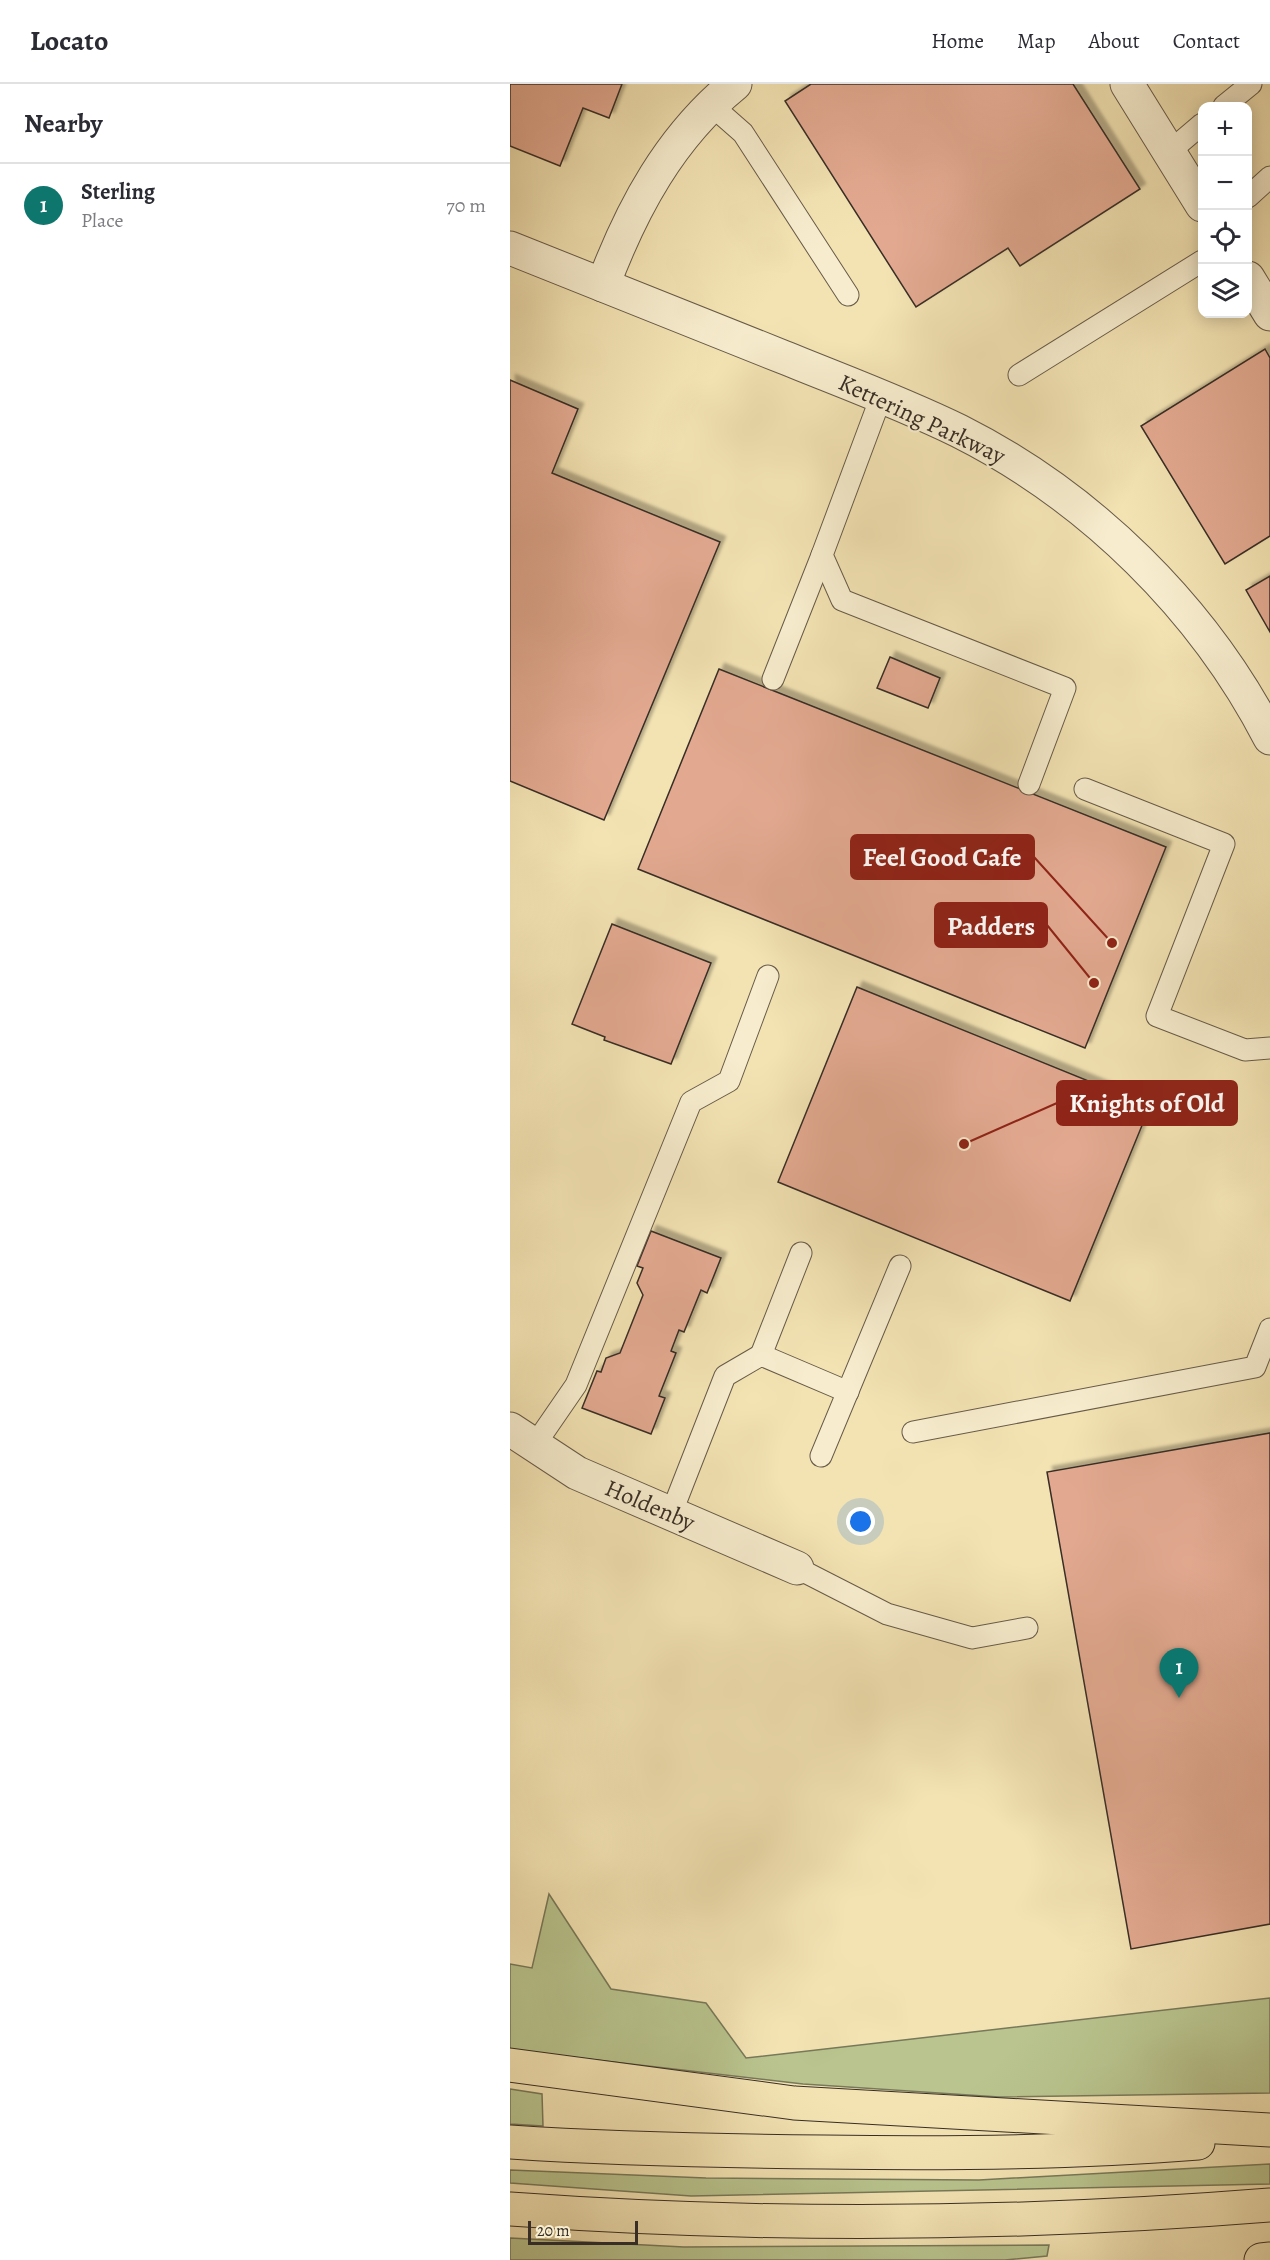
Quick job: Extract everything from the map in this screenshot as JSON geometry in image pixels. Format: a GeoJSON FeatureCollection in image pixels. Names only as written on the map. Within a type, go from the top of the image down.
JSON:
{"type":"FeatureCollection","features":[{"type":"Feature","properties":{"kind":"highway"},"geometry":{"type":"LineString","coordinates":[[510,2065],[794,2103],[1270,2130]]}},
{"type":"Feature","properties":{"kind":"highway"},"geometry":{"type":"LineString","coordinates":[[510,2142],[728,2151],[927,2153],[1134,2148],[1270,2137]]}},
{"type":"Feature","properties":{"kind":"highway"},"geometry":{"type":"LineString","coordinates":[[510,2209],[700,2217],[870,2220],[1054,2218],[1270,2205]]}},
{"type":"Feature","properties":{"kind":"highway"},"geometry":{"type":"LineString","coordinates":[[1261,2260],[1270,2259]]}},
{"type":"Feature","properties":{"kind":"street"},"geometry":{"type":"LineString","coordinates":[[1127,84],[1198,198]]}},
{"type":"Feature","properties":{"kind":"street"},"geometry":{"type":"LineString","coordinates":[[603,285],[626,227],[649,184],[674,145],[722,94]]}},
{"type":"Feature","properties":{"kind":"street","name":"Kettering Parkway"},"geometry":{"type":"LineString","coordinates":[[510,248],[881,397],[959,431],[1012,461],[1068,498],[1131,554],[1181,606],[1224,663],[1270,738]]}},
{"type":"Feature","properties":{"kind":"street","name":"Holdenby"},"geometry":{"type":"LineString","coordinates":[[522,1437],[577,1473],[797,1568]]}},
{"type":"Feature","properties":{"kind":"lane"},"geometry":{"type":"LineString","coordinates":[[1229,102],[1251,84]]}},
{"type":"Feature","properties":{"kind":"lane"},"geometry":{"type":"LineString","coordinates":[[722,94],[848,295]]}},
{"type":"Feature","properties":{"kind":"lane"},"geometry":{"type":"LineString","coordinates":[[1169,152],[1198,128]]}},
{"type":"Feature","properties":{"kind":"lane"},"geometry":{"type":"LineString","coordinates":[[1252,193],[1270,177]]}},
{"type":"Feature","properties":{"kind":"lane"},"geometry":{"type":"LineString","coordinates":[[1019,375],[1198,264]]}},
{"type":"Feature","properties":{"kind":"lane"},"geometry":{"type":"LineString","coordinates":[[773,679],[881,397]]}},
{"type":"Feature","properties":{"kind":"lane"},"geometry":{"type":"LineString","coordinates":[[822,555],[842,600],[1065,688],[1029,784]]}},
{"type":"Feature","properties":{"kind":"lane"},"geometry":{"type":"LineString","coordinates":[[1085,789],[1224,844],[1156,1016],[1245,1050],[1270,1048]]}},
{"type":"Feature","properties":{"kind":"lane"},"geometry":{"type":"LineString","coordinates":[[522,1437],[576,1384],[691,1102],[729,1081],[768,976]]}},
{"type":"Feature","properties":{"kind":"lane"},"geometry":{"type":"LineString","coordinates":[[671,1514],[725,1376],[761,1355],[801,1253]]}},
{"type":"Feature","properties":{"kind":"lane"},"geometry":{"type":"LineString","coordinates":[[821,1456],[900,1266]]}},
{"type":"Feature","properties":{"kind":"lane"},"geometry":{"type":"LineString","coordinates":[[913,1432],[1255,1367],[1270,1329]]}},
{"type":"Feature","properties":{"kind":"lane"},"geometry":{"type":"LineString","coordinates":[[761,1355],[848,1392]]}},
{"type":"Feature","properties":{"kind":"lane"},"geometry":{"type":"LineString","coordinates":[[797,1568],[887,1614],[972,1638],[1027,1628]]}},
{"type":"Feature","properties":{"kind":"green space"},"geometry":{"type":"Polygon","coordinates":[[[549,1894],[611,1989],[706,2003],[746,2058],[1270,1998],[1270,2093],[999,2097],[803,2084],[510,2050],[510,1964],[532,1968],[549,1894]]]}},
{"type":"Feature","properties":{"kind":"green space"},"geometry":{"type":"Polygon","coordinates":[[[510,2089],[542,2094],[543,2126],[510,2124],[510,2089]]]}},
{"type":"Feature","properties":{"kind":"green space"},"geometry":{"type":"Polygon","coordinates":[[[1270,2164],[1270,2184],[691,2196],[510,2183],[510,2170],[706,2178],[979,2180],[1270,2164]]]}},
{"type":"Feature","properties":{"kind":"green space"},"geometry":{"type":"Polygon","coordinates":[[[510,2238],[684,2247],[1049,2245],[1047,2256],[1005,2260],[510,2260],[510,2238]]]}},
{"type":"Feature","properties":{"kind":"building"},"geometry":{"type":"Polygon","coordinates":[[[510,84],[622,84],[609,118],[583,108],[560,166],[510,146],[510,84]]]}},
{"type":"Feature","properties":{"kind":"building"},"geometry":{"type":"Polygon","coordinates":[[[811,84],[1073,84],[1140,189],[1020,266],[1008,248],[916,307],[785,101],[811,84]]]}},
{"type":"Feature","properties":{"kind":"building"},"geometry":{"type":"Polygon","coordinates":[[[1265,349],[1270,358],[1270,536],[1225,564],[1141,426],[1265,349]]]}},
{"type":"Feature","properties":{"kind":"building"},"geometry":{"type":"Polygon","coordinates":[[[510,380],[578,409],[552,473],[720,542],[604,820],[510,781],[510,380]]]}},
{"type":"Feature","properties":{"kind":"building"},"geometry":{"type":"Polygon","coordinates":[[[1270,576],[1270,632],[1246,590],[1270,576]]]}},
{"type":"Feature","properties":{"kind":"building"},"geometry":{"type":"Polygon","coordinates":[[[890,657],[940,678],[928,708],[877,688],[890,657]]]}},
{"type":"Feature","properties":{"kind":"building"},"geometry":{"type":"Polygon","coordinates":[[[719,669],[1166,847],[1085,1048],[638,869],[719,669]]]}},
{"type":"Feature","properties":{"kind":"building"},"geometry":{"type":"Polygon","coordinates":[[[612,924],[711,963],[671,1064],[604,1040],[605,1037],[572,1024],[612,924]]]}},
{"type":"Feature","properties":{"kind":"building"},"geometry":{"type":"Polygon","coordinates":[[[857,987],[1150,1106],[1070,1301],[778,1182],[857,987]]]}},
{"type":"Feature","properties":{"kind":"building"},"geometry":{"type":"Polygon","coordinates":[[[651,1231],[721,1258],[707,1293],[701,1290],[684,1332],[679,1330],[671,1351],[676,1353],[659,1396],[665,1398],[651,1434],[582,1408],[597,1371],[601,1372],[606,1358],[620,1353],[643,1295],[637,1283],[643,1268],[637,1266],[651,1231]]]}},
{"type":"Feature","properties":{"kind":"building"},"geometry":{"type":"Polygon","coordinates":[[[1270,1433],[1270,1924],[1131,1949],[1047,1472],[1270,1433]]]}},
{"type":"Feature","properties":{"kind":"place","name":"Feel Good Cafe"},"geometry":{"type":"Point","coordinates":[1112,943]}},
{"type":"Feature","properties":{"kind":"place","name":"Padders"},"geometry":{"type":"Point","coordinates":[1094,983]}},
{"type":"Feature","properties":{"kind":"place","name":"Knights of Old"},"geometry":{"type":"Point","coordinates":[964,1144]}},
{"type":"Feature","properties":{"kind":"place","name":"Sterling"},"geometry":{"type":"Point","coordinates":[1179,1698]}}]}
